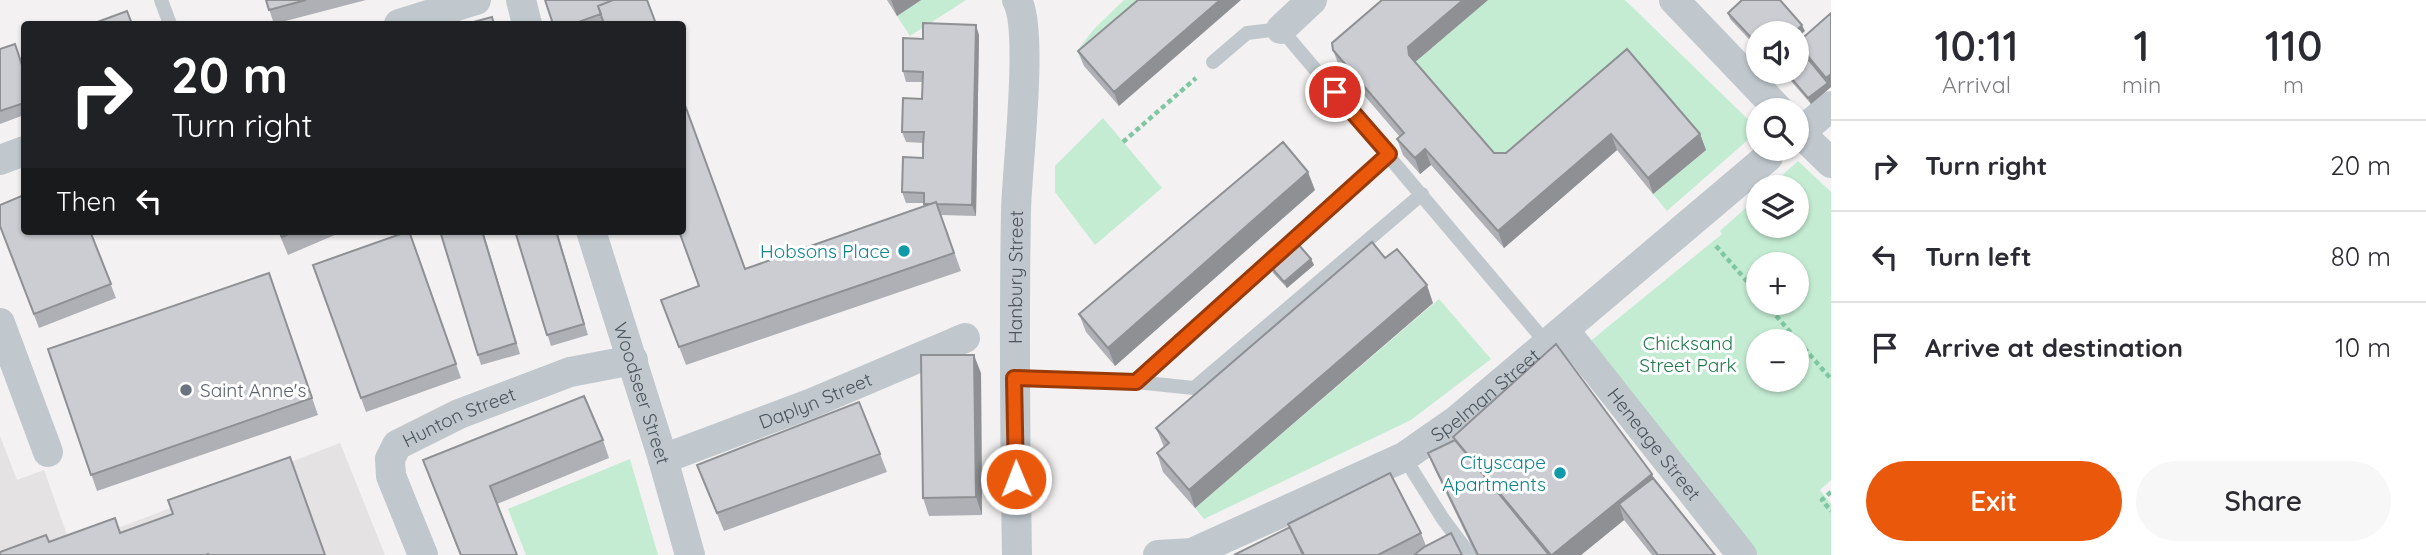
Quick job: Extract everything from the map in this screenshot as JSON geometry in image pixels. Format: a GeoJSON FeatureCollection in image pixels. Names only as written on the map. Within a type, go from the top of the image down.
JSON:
{"type":"FeatureCollection","features":[{"type":"Feature","properties":{"kind":"street"},"geometry":{"type":"LineString","coordinates":[[409,21],[476,0]]}},
{"type":"Feature","properties":{"kind":"street"},"geometry":{"type":"LineString","coordinates":[[521,0],[526,21]]}},
{"type":"Feature","properties":{"kind":"street"},"geometry":{"type":"LineString","coordinates":[[1281,29],[1312,0]]}},
{"type":"Feature","properties":{"kind":"street"},"geometry":{"type":"LineString","coordinates":[[1674,0],[1768,98]]}},
{"type":"Feature","properties":{"kind":"street","name":"Hanbury Street"},"geometry":{"type":"LineString","coordinates":[[1017,555],[1014,378],[1016,209],[1026,3]]}},
{"type":"Feature","properties":{"kind":"street"},"geometry":{"type":"LineString","coordinates":[[1809,123],[1831,106]]}},
{"type":"Feature","properties":{"kind":"street"},"geometry":{"type":"LineString","coordinates":[[1809,141],[1831,163]]}},
{"type":"Feature","properties":{"kind":"street"},"geometry":{"type":"LineString","coordinates":[[0,160],[21,152]]}},
{"type":"Feature","properties":{"kind":"street","name":"Spelman Street"},"geometry":{"type":"LineString","coordinates":[[1158,555],[1192,554],[1404,457],[1457,421],[1763,161]]}},
{"type":"Feature","properties":{"kind":"street","name":"Woodseer Street"},"geometry":{"type":"LineString","coordinates":[[593,235],[690,555]]}},
{"type":"Feature","properties":{"kind":"street"},"geometry":{"type":"LineString","coordinates":[[0,323],[48,452]]}},
{"type":"Feature","properties":{"kind":"street","name":"Daplyn Street"},"geometry":{"type":"LineString","coordinates":[[663,459],[812,403],[965,338]]}},
{"type":"Feature","properties":{"kind":"street","name":"Heneage Street"},"geometry":{"type":"LineString","coordinates":[[1557,338],[1742,555]]}},
{"type":"Feature","properties":{"kind":"street","name":"Hunton Street"},"geometry":{"type":"LineString","coordinates":[[423,555],[391,476],[390,459],[397,445],[459,414],[570,372],[633,360]]}},
{"type":"Feature","properties":{"kind":"lane"},"geometry":{"type":"LineString","coordinates":[[161,0],[169,21]]}},
{"type":"Feature","properties":{"kind":"lane"},"geometry":{"type":"LineString","coordinates":[[1213,62],[1247,33],[1281,29],[1422,194],[1557,338]]}},
{"type":"Feature","properties":{"kind":"lane"},"geometry":{"type":"LineString","coordinates":[[1136,382],[1389,154]]}},
{"type":"Feature","properties":{"kind":"lane"},"geometry":{"type":"LineString","coordinates":[[1014,378],[1136,382],[1194,388],[1422,194]]}},
{"type":"Feature","properties":{"kind":"lane"},"geometry":{"type":"LineString","coordinates":[[1404,457],[1469,555]]}},
{"type":"Feature","properties":{"kind":"path"},"geometry":{"type":"LineString","coordinates":[[1123,142],[1213,62]]}},
{"type":"Feature","properties":{"kind":"path"},"geometry":{"type":"LineString","coordinates":[[1694,220],[1746,280]]}},
{"type":"Feature","properties":{"kind":"path"},"geometry":{"type":"LineString","coordinates":[[1775,315],[1831,379]]}},
{"type":"Feature","properties":{"kind":"path"},"geometry":{"type":"LineString","coordinates":[[1831,492],[1822,500],[1831,511]]}},
{"type":"Feature","properties":{"kind":"shaded area"},"geometry":{"type":"Polygon","coordinates":[[[0,436],[17,480],[44,470],[71,546],[340,443],[385,555],[0,555],[0,436]]]}},
{"type":"Feature","properties":{"kind":"green space"},"geometry":{"type":"Polygon","coordinates":[[[921,0],[966,0],[910,36],[897,16],[921,0]]]}},
{"type":"Feature","properties":{"kind":"green space"},"geometry":{"type":"Polygon","coordinates":[[[1124,0],[1154,0],[1084,66],[1077,51],[1094,29],[1124,0]]]}},
{"type":"Feature","properties":{"kind":"green space"},"geometry":{"type":"Polygon","coordinates":[[[1488,0],[1625,0],[1746,117],[1746,141],[1667,211],[1653,194],[1706,150],[1633,66],[1500,169],[1414,63],[1488,0]]]}},
{"type":"Feature","properties":{"kind":"green space"},"geometry":{"type":"Polygon","coordinates":[[[1103,118],[1162,188],[1095,245],[1055,192],[1055,166],[1103,118]]]}},
{"type":"Feature","properties":{"kind":"green space","name":"Chicksand Street Park"},"geometry":{"type":"Polygon","coordinates":[[[1798,161],[1831,192],[1831,480],[1820,490],[1831,504],[1831,555],[1757,555],[1588,343],[1722,234],[1720,231],[1746,208],[1746,238],[1809,238],[1809,175],[1782,175],[1798,161]]]}},
{"type":"Feature","properties":{"kind":"green space"},"geometry":{"type":"Polygon","coordinates":[[[1439,299],[1491,359],[1411,420],[1204,519],[1195,508],[1439,299]]]}},
{"type":"Feature","properties":{"kind":"green space"},"geometry":{"type":"Polygon","coordinates":[[[630,459],[658,555],[526,555],[508,509],[630,459]]]}},
{"type":"Feature","properties":{"kind":"building"},"geometry":{"type":"Polygon","coordinates":[[[266,0],[306,0],[269,10],[266,0]]]}},
{"type":"Feature","properties":{"kind":"building"},"geometry":{"type":"Polygon","coordinates":[[[545,0],[613,0],[598,6],[601,14],[581,21],[552,21],[545,0]]]}},
{"type":"Feature","properties":{"kind":"building"},"geometry":{"type":"Polygon","coordinates":[[[613,0],[647,0],[655,21],[603,21],[598,6],[613,0]]]}},
{"type":"Feature","properties":{"kind":"building"},"geometry":{"type":"Polygon","coordinates":[[[1138,0],[1220,0],[1114,92],[1078,51],[1138,0]]]}},
{"type":"Feature","properties":{"kind":"building"},"geometry":{"type":"Polygon","coordinates":[[[1382,0],[1463,0],[1408,47],[1409,55],[1494,153],[1506,153],[1627,49],[1700,134],[1648,178],[1611,134],[1498,231],[1425,149],[1415,158],[1397,139],[1404,133],[1333,50],[1332,43],[1382,0]]]}},
{"type":"Feature","properties":{"kind":"building"},"geometry":{"type":"Polygon","coordinates":[[[1742,0],[1780,0],[1798,21],[1746,21],[1746,32],[1728,13],[1742,0]]]}},
{"type":"Feature","properties":{"kind":"building"},"geometry":{"type":"Polygon","coordinates":[[[127,11],[131,21],[100,21],[127,11]]]}},
{"type":"Feature","properties":{"kind":"building"},"geometry":{"type":"Polygon","coordinates":[[[1831,13],[1831,74],[1826,78],[1809,57],[1809,32],[1831,13]]]}},
{"type":"Feature","properties":{"kind":"building"},"geometry":{"type":"Polygon","coordinates":[[[492,17],[493,21],[477,21],[492,17]]]}},
{"type":"Feature","properties":{"kind":"building"},"geometry":{"type":"Polygon","coordinates":[[[923,23],[976,25],[972,205],[936,202],[924,204],[924,193],[902,192],[903,157],[923,158],[924,132],[902,132],[903,98],[922,99],[923,72],[903,71],[903,38],[923,39],[923,23]]]}},
{"type":"Feature","properties":{"kind":"building"},"geometry":{"type":"Polygon","coordinates":[[[15,44],[21,62],[21,104],[0,111],[0,49],[15,44]]]}},
{"type":"Feature","properties":{"kind":"building"},"geometry":{"type":"Polygon","coordinates":[[[1809,60],[1828,83],[1808,98],[1796,84],[1809,84],[1809,60]]]}},
{"type":"Feature","properties":{"kind":"building","name":"Hobsons Place"},"geometry":{"type":"Polygon","coordinates":[[[686,108],[745,269],[936,202],[954,253],[679,347],[661,300],[699,286],[680,235],[686,235],[686,108]]]}},
{"type":"Feature","properties":{"kind":"building"},"geometry":{"type":"Polygon","coordinates":[[[1283,142],[1308,172],[1108,348],[1079,314],[1283,142]]]}},
{"type":"Feature","properties":{"kind":"building"},"geometry":{"type":"Polygon","coordinates":[[[21,196],[21,235],[92,235],[111,284],[34,314],[0,226],[0,205],[21,196]]]}},
{"type":"Feature","properties":{"kind":"building"},"geometry":{"type":"Polygon","coordinates":[[[398,235],[410,235],[456,364],[361,398],[313,265],[398,235]]]}},
{"type":"Feature","properties":{"kind":"building"},"geometry":{"type":"Polygon","coordinates":[[[441,235],[483,235],[516,343],[478,355],[441,235]]]}},
{"type":"Feature","properties":{"kind":"building"},"geometry":{"type":"Polygon","coordinates":[[[516,235],[557,235],[584,324],[547,335],[516,235]]]}},
{"type":"Feature","properties":{"kind":"building"},"geometry":{"type":"Polygon","coordinates":[[[1372,242],[1385,258],[1397,249],[1427,285],[1189,490],[1157,453],[1169,443],[1156,428],[1372,242]]]}},
{"type":"Feature","properties":{"kind":"building"},"geometry":{"type":"Polygon","coordinates":[[[1298,244],[1311,259],[1284,282],[1271,267],[1298,244]]]}},
{"type":"Feature","properties":{"kind":"building","name":"Saint Anne's"},"geometry":{"type":"Polygon","coordinates":[[[269,273],[312,398],[91,475],[48,349],[269,273]]]}},
{"type":"Feature","properties":{"kind":"building","name":"Cityscape Apartments"},"geometry":{"type":"Polygon","coordinates":[[[1556,344],[1652,474],[1551,555],[1453,437],[1556,344]]]}},
{"type":"Feature","properties":{"kind":"building"},"geometry":{"type":"Polygon","coordinates":[[[921,355],[974,355],[976,497],[923,498],[921,355]]]}},
{"type":"Feature","properties":{"kind":"building"},"geometry":{"type":"Polygon","coordinates":[[[584,396],[603,440],[490,486],[517,555],[461,555],[423,460],[584,396]]]}},
{"type":"Feature","properties":{"kind":"building"},"geometry":{"type":"Polygon","coordinates":[[[859,402],[880,454],[717,513],[697,465],[859,402]]]}},
{"type":"Feature","properties":{"kind":"building"},"geometry":{"type":"Polygon","coordinates":[[[1455,440],[1549,555],[1478,555],[1428,453],[1455,440]]]}},
{"type":"Feature","properties":{"kind":"building"},"geometry":{"type":"Polygon","coordinates":[[[290,457],[325,555],[0,555],[0,552],[46,535],[49,542],[115,518],[120,533],[173,514],[168,500],[290,457]]]}},
{"type":"Feature","properties":{"kind":"building"},"geometry":{"type":"Polygon","coordinates":[[[1390,473],[1421,533],[1378,555],[1304,555],[1288,524],[1390,473]]]}},
{"type":"Feature","properties":{"kind":"building"},"geometry":{"type":"Polygon","coordinates":[[[1653,478],[1715,555],[1658,555],[1619,504],[1653,478]]]}},
{"type":"Feature","properties":{"kind":"building"},"geometry":{"type":"Polygon","coordinates":[[[1290,527],[1303,555],[1234,555],[1290,527]]]}},
{"type":"Feature","properties":{"kind":"building"},"geometry":{"type":"Polygon","coordinates":[[[1451,533],[1462,555],[1414,555],[1424,547],[1451,533]]]}},
{"type":"Feature","properties":{"kind":"place","name":"Hobsons Place"},"geometry":{"type":"Point","coordinates":[904,251]}},
{"type":"Feature","properties":{"kind":"place","name":"Saint Anne's"},"geometry":{"type":"Point","coordinates":[186,390]}},
{"type":"Feature","properties":{"kind":"place","name":"Cityscape Apartments"},"geometry":{"type":"Point","coordinates":[1560,473]}},
{"type":"Feature","properties":{"kind":"route"},"geometry":{"type":"LineString","coordinates":[[1016,479],[1014,378],[1136,382],[1389,154],[1335,92]]}}]}
